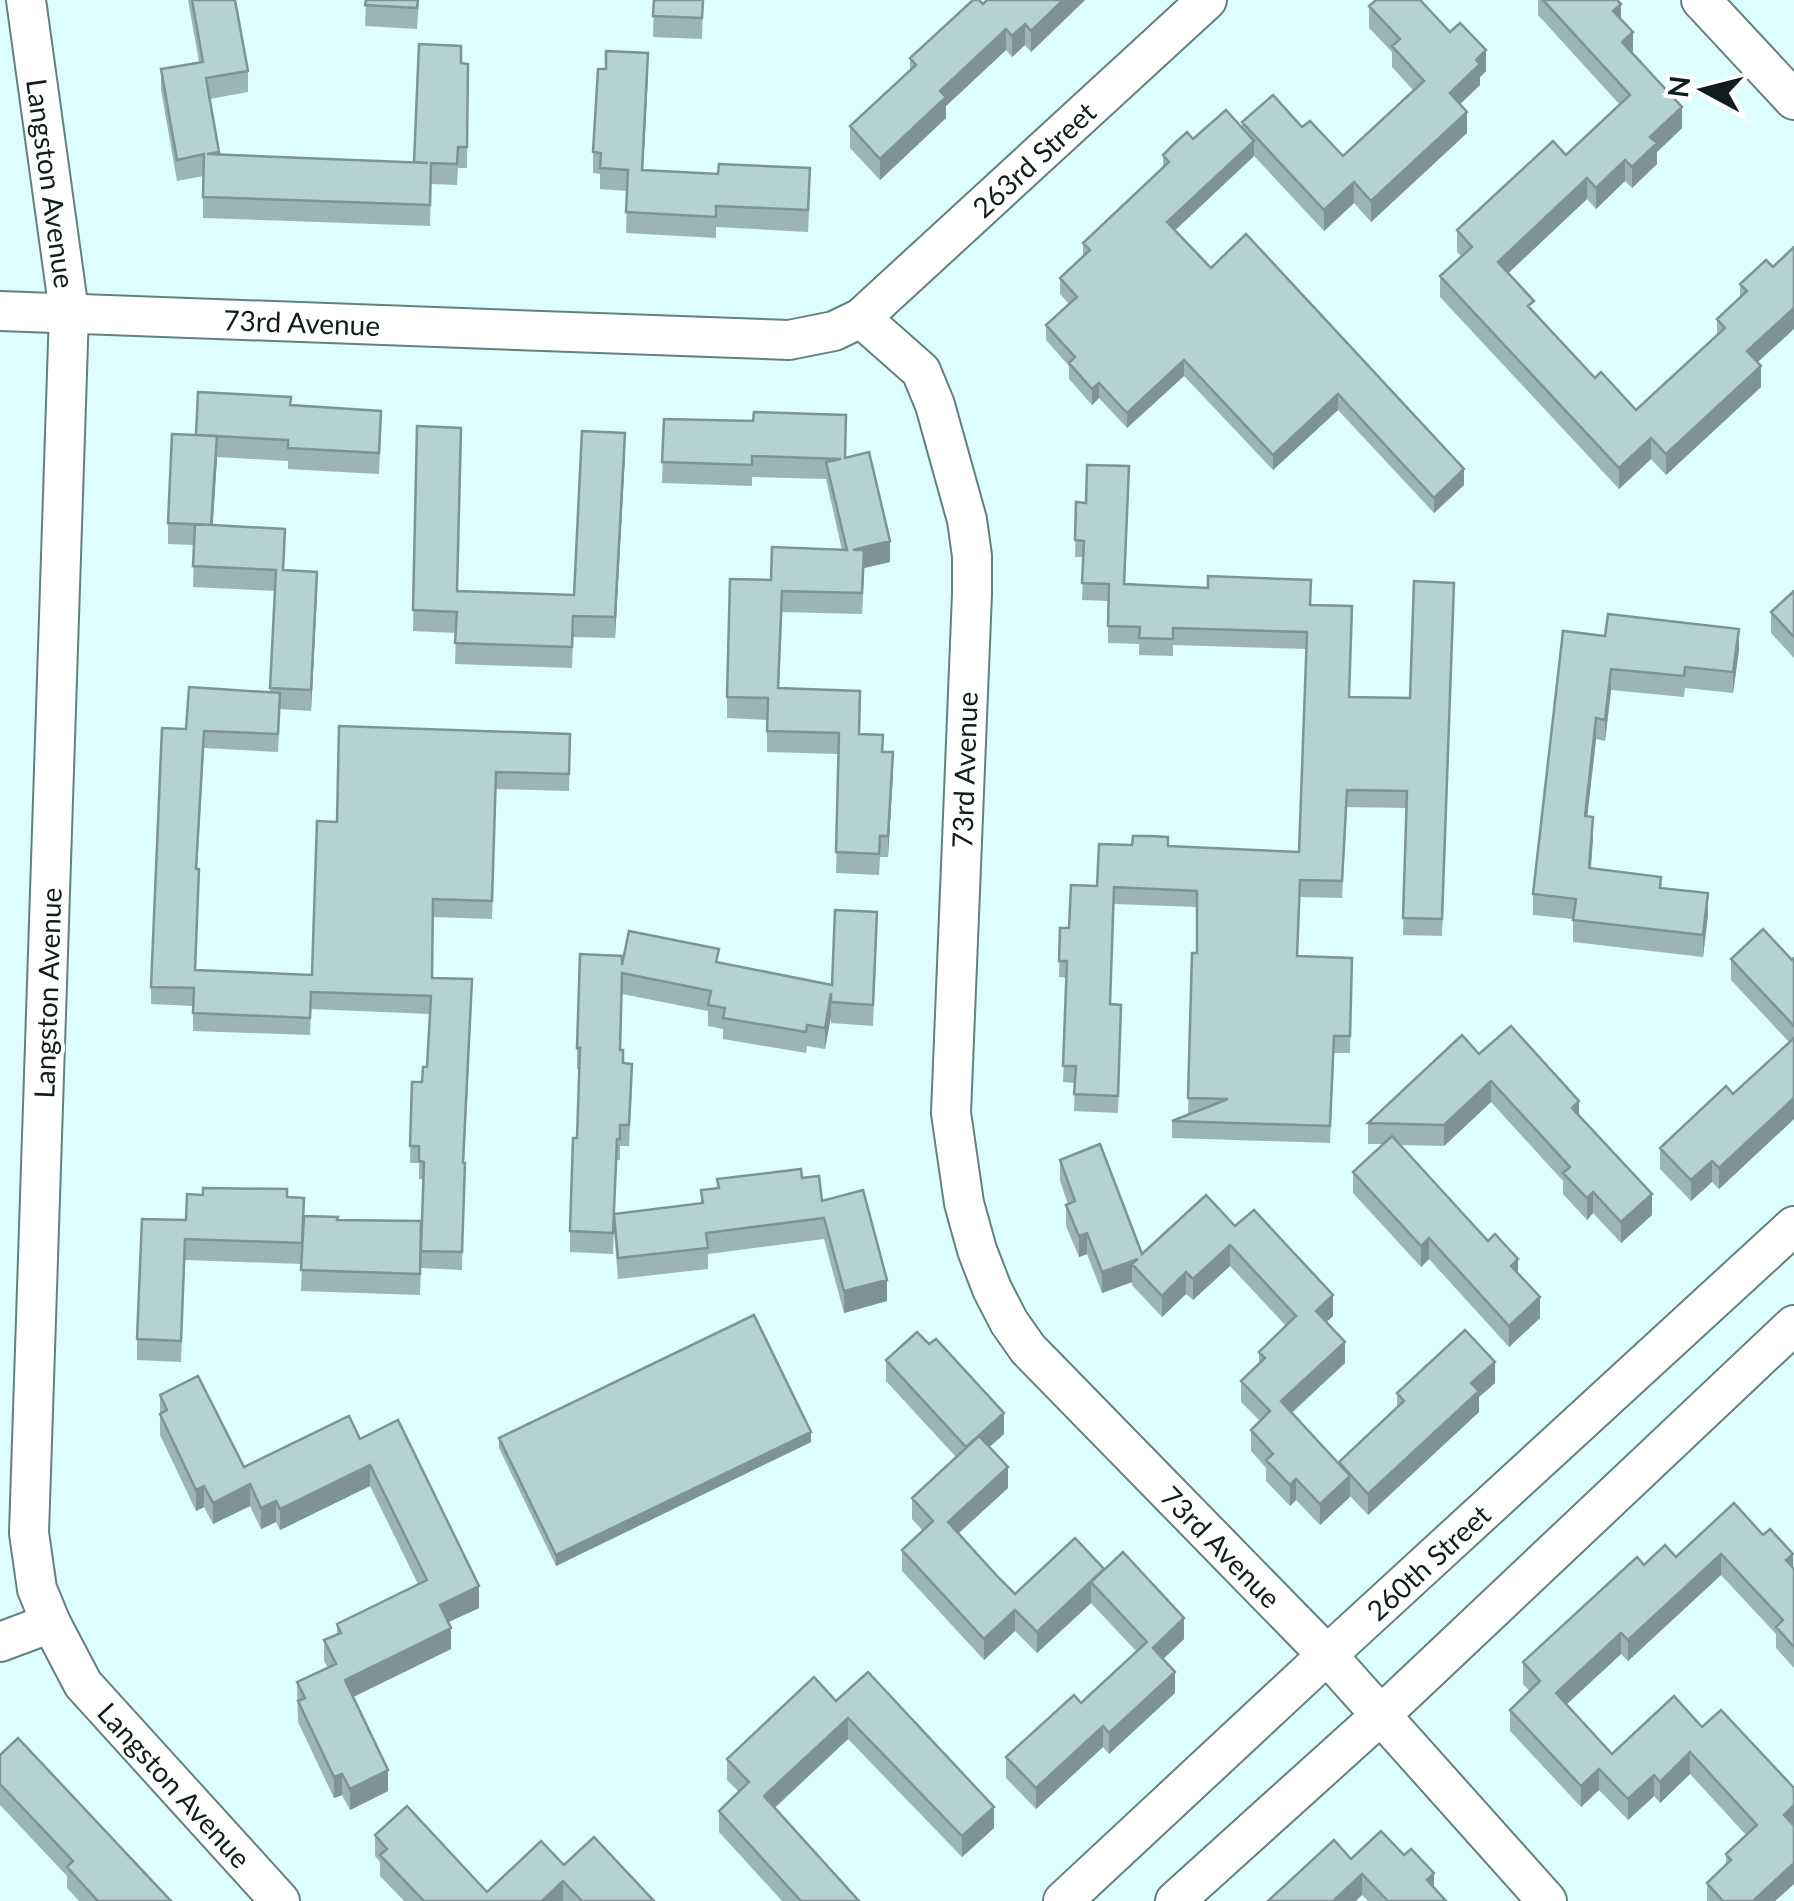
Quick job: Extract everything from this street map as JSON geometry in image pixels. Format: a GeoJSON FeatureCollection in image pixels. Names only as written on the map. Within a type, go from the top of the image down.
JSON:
{"type":"FeatureCollection","features":[{"type":"Feature","properties":{"kind":"street","name":"Langston Avenue"},"geometry":{"type":"LineString","coordinates":[[26,0],[69,312],[30,1533],[38,1589],[83,1684],[280,1901]]}},
{"type":"Feature","properties":{"kind":"street","name":"263rd Street"},"geometry":{"type":"LineString","coordinates":[[860,318],[1206,0]]}},
{"type":"Feature","properties":{"kind":"street"},"geometry":{"type":"LineString","coordinates":[[1701,0],[1794,100]]}},
{"type":"Feature","properties":{"kind":"street","name":"73rd Avenue"},"geometry":{"type":"LineString","coordinates":[[0,311],[789,340],[834,331],[860,318],[922,371],[936,405],[967,520],[972,556],[952,1113],[964,1203],[992,1289],[1028,1349],[1327,1654],[1547,1901]]}},
{"type":"Feature","properties":{"kind":"street","name":"260th Street"},"geometry":{"type":"LineString","coordinates":[[1063,1901],[1794,1226]]}},
{"type":"Feature","properties":{"kind":"street"},"geometry":{"type":"LineString","coordinates":[[1175,1901],[1381,1715],[1794,1326]]}},
{"type":"Feature","properties":{"kind":"street"},"geometry":{"type":"LineString","coordinates":[[0,1642],[52,1623]]}},
{"type":"Feature","properties":{"kind":"building"},"geometry":{"type":"Polygon","coordinates":[[[192,0],[235,0],[248,71],[206,78],[219,152],[207,154],[428,163],[414,162],[419,44],[461,46],[461,63],[468,64],[467,147],[458,147],[457,164],[431,163],[430,205],[203,197],[204,154],[177,160],[161,69],[203,62],[192,0]]]}},
{"type":"Feature","properties":{"kind":"building"},"geometry":{"type":"Polygon","coordinates":[[[366,0],[418,0],[417,8],[365,5],[366,0]]]}},
{"type":"Feature","properties":{"kind":"building"},"geometry":{"type":"Polygon","coordinates":[[[654,0],[703,0],[702,18],[653,16],[654,0]]]}},
{"type":"Feature","properties":{"kind":"building"},"geometry":{"type":"Polygon","coordinates":[[[973,0],[983,4],[987,0],[1063,0],[1031,31],[1025,24],[1012,36],[1006,29],[940,91],[946,97],[880,159],[850,126],[916,65],[910,58],[973,0]]]}},
{"type":"Feature","properties":{"kind":"building"},"geometry":{"type":"Polygon","coordinates":[[[1376,0],[1420,0],[1450,32],[1460,23],[1486,50],[1476,60],[1480,64],[1450,93],[1467,112],[1371,201],[1354,182],[1324,210],[1242,122],[1273,95],[1302,127],[1310,121],[1343,156],[1424,81],[1392,46],[1400,39],[1369,6],[1376,0]]]}},
{"type":"Feature","properties":{"kind":"building"},"geometry":{"type":"Polygon","coordinates":[[[1543,0],[1617,0],[1621,4],[1613,11],[1633,32],[1622,42],[1682,107],[1650,137],[1657,143],[1632,167],[1625,160],[1596,188],[1587,178],[1498,262],[1534,301],[1528,306],[1595,378],[1601,372],[1636,410],[1725,328],[1717,319],[1747,291],[1740,284],[1766,260],[1773,267],[1794,247],[1794,308],[1747,351],[1761,366],[1666,454],[1651,438],[1619,468],[1440,276],[1472,247],[1457,230],[1553,141],[1566,155],[1630,95],[1543,0]]]}},
{"type":"Feature","properties":{"kind":"building"},"geometry":{"type":"Polygon","coordinates":[[[606,51],[648,53],[642,170],[718,174],[719,164],[810,168],[808,210],[716,206],[716,217],[626,212],[628,170],[600,168],[601,153],[593,152],[598,69],[606,69],[606,51]]]}},
{"type":"Feature","properties":{"kind":"building"},"geometry":{"type":"Polygon","coordinates":[[[1226,110],[1254,141],[1167,222],[1211,268],[1246,234],[1464,469],[1434,498],[1338,394],[1273,455],[1184,360],[1127,413],[1099,383],[1092,389],[1069,363],[1075,357],[1046,325],[1077,297],[1060,278],[1090,250],[1083,243],[1169,162],[1163,155],[1175,143],[1187,132],[1193,139],[1226,110]]]}},
{"type":"Feature","properties":{"kind":"building"},"geometry":{"type":"Polygon","coordinates":[[[198,392],[291,397],[290,405],[381,411],[379,453],[288,448],[288,440],[196,435],[198,392]]]}},
{"type":"Feature","properties":{"kind":"building"},"geometry":{"type":"Polygon","coordinates":[[[754,412],[846,415],[845,458],[869,452],[890,541],[853,550],[864,550],[862,593],[782,591],[778,688],[860,691],[859,734],[883,735],[882,752],[893,752],[888,836],[880,836],[879,854],[836,852],[839,733],[767,731],[768,698],[727,697],[730,579],[771,580],[772,547],[847,550],[826,462],[841,459],[752,456],[752,465],[662,462],[664,419],[753,421],[754,412]]]}},
{"type":"Feature","properties":{"kind":"building"},"geometry":{"type":"Polygon","coordinates":[[[417,426],[461,428],[457,591],[574,595],[582,431],[625,433],[615,617],[573,616],[572,647],[455,643],[457,612],[413,610],[417,426]]]}},
{"type":"Feature","properties":{"kind":"building"},"geometry":{"type":"Polygon","coordinates":[[[172,434],[217,436],[211,525],[168,523],[172,434]]]}},
{"type":"Feature","properties":{"kind":"building"},"geometry":{"type":"Polygon","coordinates":[[[1087,465],[1129,466],[1124,584],[1208,588],[1208,576],[1311,580],[1310,605],[1352,606],[1349,697],[1410,698],[1414,581],[1454,583],[1442,919],[1403,918],[1407,791],[1347,790],[1342,881],[1300,880],[1297,956],[1352,958],[1350,1036],[1334,1036],[1330,1126],[1172,1121],[1228,1099],[1188,1098],[1197,891],[1114,887],[1110,1004],[1121,1005],[1118,1096],[1074,1094],[1076,1066],[1063,1066],[1067,961],[1059,961],[1060,928],[1069,928],[1071,885],[1097,886],[1099,844],[1132,845],[1133,836],[1149,836],[1168,837],[1168,846],[1299,852],[1307,632],[1173,628],[1173,639],[1139,638],[1140,627],[1108,626],[1109,584],[1082,583],[1084,541],[1075,540],[1076,502],[1086,503],[1087,465]]]}},
{"type":"Feature","properties":{"kind":"building"},"geometry":{"type":"Polygon","coordinates":[[[195,524],[285,529],[283,570],[317,572],[311,690],[270,688],[276,570],[193,566],[195,524]]]}},
{"type":"Feature","properties":{"kind":"building"},"geometry":{"type":"Polygon","coordinates":[[[1794,591],[1794,637],[1771,612],[1794,591]]]}},
{"type":"Feature","properties":{"kind":"building"},"geometry":{"type":"Polygon","coordinates":[[[1608,614],[1739,629],[1733,672],[1685,667],[1684,676],[1611,669],[1605,720],[1596,718],[1585,816],[1593,817],[1589,868],[1661,877],[1660,888],[1708,893],[1703,935],[1573,920],[1576,899],[1533,894],[1563,631],[1605,636],[1608,614]]]}},
{"type":"Feature","properties":{"kind":"building"},"geometry":{"type":"Polygon","coordinates":[[[189,687],[280,693],[278,734],[204,731],[195,970],[312,975],[317,821],[337,822],[339,726],[570,734],[569,774],[496,772],[492,901],[433,899],[432,978],[472,979],[462,1252],[421,1251],[424,1162],[419,1161],[419,1146],[410,1146],[412,1082],[422,1082],[423,1067],[427,1067],[431,996],[311,992],[310,1018],[193,1013],[194,988],[151,987],[162,728],[186,729],[189,687]]]}},
{"type":"Feature","properties":{"kind":"building"},"geometry":{"type":"Polygon","coordinates":[[[835,910],[877,912],[873,1005],[831,1002],[831,993],[825,1028],[807,1025],[806,1032],[723,1018],[725,1008],[708,1005],[711,991],[622,973],[620,1050],[623,1063],[632,1064],[629,1125],[620,1125],[617,1139],[613,1233],[570,1231],[573,1138],[577,1138],[580,954],[622,956],[622,965],[629,931],[719,949],[716,962],[832,985],[835,910]]]}},
{"type":"Feature","properties":{"kind":"building"},"geometry":{"type":"Polygon","coordinates":[[[1763,929],[1794,958],[1794,1026],[1731,959],[1763,929]]]}},
{"type":"Feature","properties":{"kind":"building"},"geometry":{"type":"Polygon","coordinates":[[[1511,1026],[1579,1101],[1572,1108],[1652,1194],[1621,1222],[1593,1192],[1587,1198],[1563,1173],[1570,1167],[1491,1081],[1444,1125],[1368,1123],[1462,1035],[1479,1054],[1511,1026]]]}},
{"type":"Feature","properties":{"kind":"building"},"geometry":{"type":"Polygon","coordinates":[[[1794,1038],[1794,1098],[1719,1168],[1712,1161],[1691,1180],[1660,1148],[1726,1086],[1733,1094],[1794,1038]]]}},
{"type":"Feature","properties":{"kind":"building"},"geometry":{"type":"Polygon","coordinates":[[[1392,1136],[1488,1241],[1495,1234],[1518,1259],[1511,1266],[1540,1297],[1509,1326],[1429,1238],[1421,1246],[1353,1172],[1392,1136]]]}},
{"type":"Feature","properties":{"kind":"building"},"geometry":{"type":"Polygon","coordinates":[[[1100,1144],[1142,1254],[1206,1195],[1235,1226],[1254,1210],[1333,1295],[1316,1311],[1345,1342],[1281,1401],[1350,1476],[1320,1504],[1296,1479],[1290,1485],[1266,1460],[1273,1454],[1251,1430],[1270,1411],[1241,1381],[1265,1358],[1259,1352],[1296,1316],[1230,1245],[1193,1279],[1186,1272],[1162,1296],[1132,1264],[1138,1259],[1102,1272],[1087,1233],[1079,1236],[1066,1205],[1075,1201],[1060,1160],[1100,1144]]]}},
{"type":"Feature","properties":{"kind":"building"},"geometry":{"type":"Polygon","coordinates":[[[801,1169],[802,1178],[819,1176],[822,1201],[863,1190],[887,1280],[844,1291],[824,1218],[706,1233],[708,1248],[618,1258],[614,1214],[703,1203],[701,1190],[719,1188],[717,1179],[801,1169]]]}},
{"type":"Feature","properties":{"kind":"building"},"geometry":{"type":"Polygon","coordinates":[[[203,1188],[287,1189],[287,1197],[304,1198],[302,1243],[185,1239],[181,1341],[137,1339],[142,1219],[186,1220],[187,1194],[203,1195],[203,1188]]]}},
{"type":"Feature","properties":{"kind":"building"},"geometry":{"type":"Polygon","coordinates":[[[304,1216],[421,1221],[420,1274],[301,1270],[304,1216]]]}},
{"type":"Feature","properties":{"kind":"building"},"geometry":{"type":"Polygon","coordinates":[[[754,1315],[811,1432],[556,1555],[499,1438],[754,1315]]]}},
{"type":"Feature","properties":{"kind":"building"},"geometry":{"type":"Polygon","coordinates":[[[1465,1330],[1495,1362],[1471,1383],[1479,1391],[1368,1494],[1339,1462],[1404,1401],[1397,1393],[1465,1330]]]}},
{"type":"Feature","properties":{"kind":"building"},"geometry":{"type":"Polygon","coordinates":[[[917,1332],[929,1344],[936,1339],[1004,1413],[966,1447],[886,1360],[917,1332]]]}},
{"type":"Feature","properties":{"kind":"building"},"geometry":{"type":"Polygon","coordinates":[[[198,1376],[244,1467],[349,1416],[360,1439],[398,1420],[479,1586],[440,1605],[451,1628],[345,1680],[388,1770],[350,1789],[342,1774],[334,1777],[298,1701],[305,1698],[297,1682],[336,1664],[324,1640],[341,1633],[337,1624],[427,1580],[370,1465],[280,1509],[276,1501],[261,1508],[250,1484],[213,1503],[204,1486],[196,1490],[160,1414],[167,1410],[160,1395],[198,1376]]]}},
{"type":"Feature","properties":{"kind":"building"},"geometry":{"type":"Polygon","coordinates":[[[979,1436],[1008,1467],[948,1522],[998,1577],[1015,1594],[1075,1538],[1104,1569],[1037,1632],[1015,1610],[984,1639],[902,1550],[933,1521],[912,1498],[979,1436]]]}},
{"type":"Feature","properties":{"kind":"building"},"geometry":{"type":"Polygon","coordinates":[[[1734,1503],[1763,1535],[1770,1529],[1793,1554],[1786,1560],[1794,1569],[1794,1647],[1776,1627],[1783,1620],[1721,1554],[1628,1640],[1621,1633],[1556,1693],[1612,1754],[1674,1696],[1702,1727],[1721,1710],[1794,1788],[1794,1805],[1784,1815],[1794,1826],[1794,1863],[1753,1901],[1723,1901],[1707,1883],[1731,1860],[1726,1854],[1757,1825],[1690,1752],[1660,1782],[1654,1775],[1628,1799],[1599,1769],[1581,1786],[1510,1710],[1540,1681],[1523,1662],[1637,1557],[1644,1565],[1665,1545],[1676,1557],[1734,1503]]]}},
{"type":"Feature","properties":{"kind":"building"},"geometry":{"type":"Polygon","coordinates":[[[1123,1552],[1184,1618],[1153,1648],[1175,1672],[1109,1733],[1103,1726],[1036,1788],[1006,1757],[1074,1695],[1081,1703],[1147,1642],[1091,1582],[1123,1552]]]}},
{"type":"Feature","properties":{"kind":"building"},"geometry":{"type":"Polygon","coordinates":[[[868,1672],[994,1807],[962,1836],[848,1718],[764,1796],[859,1901],[801,1901],[719,1811],[749,1782],[727,1759],[814,1677],[836,1701],[868,1672]]]}},
{"type":"Feature","properties":{"kind":"building"},"geometry":{"type":"Polygon","coordinates":[[[18,1738],[171,1901],[98,1901],[67,1867],[73,1861],[0,1784],[0,1755],[18,1738]]]}},
{"type":"Feature","properties":{"kind":"building"},"geometry":{"type":"Polygon","coordinates":[[[407,1806],[487,1892],[541,1841],[564,1865],[594,1837],[654,1901],[582,1901],[563,1881],[542,1901],[424,1901],[380,1855],[387,1849],[375,1835],[407,1806]]]}},
{"type":"Feature","properties":{"kind":"building"},"geometry":{"type":"Polygon","coordinates":[[[1381,1831],[1404,1855],[1411,1849],[1434,1873],[1427,1880],[1446,1901],[1388,1901],[1362,1874],[1333,1901],[1268,1901],[1334,1840],[1351,1859],[1381,1831]]]}}]}
